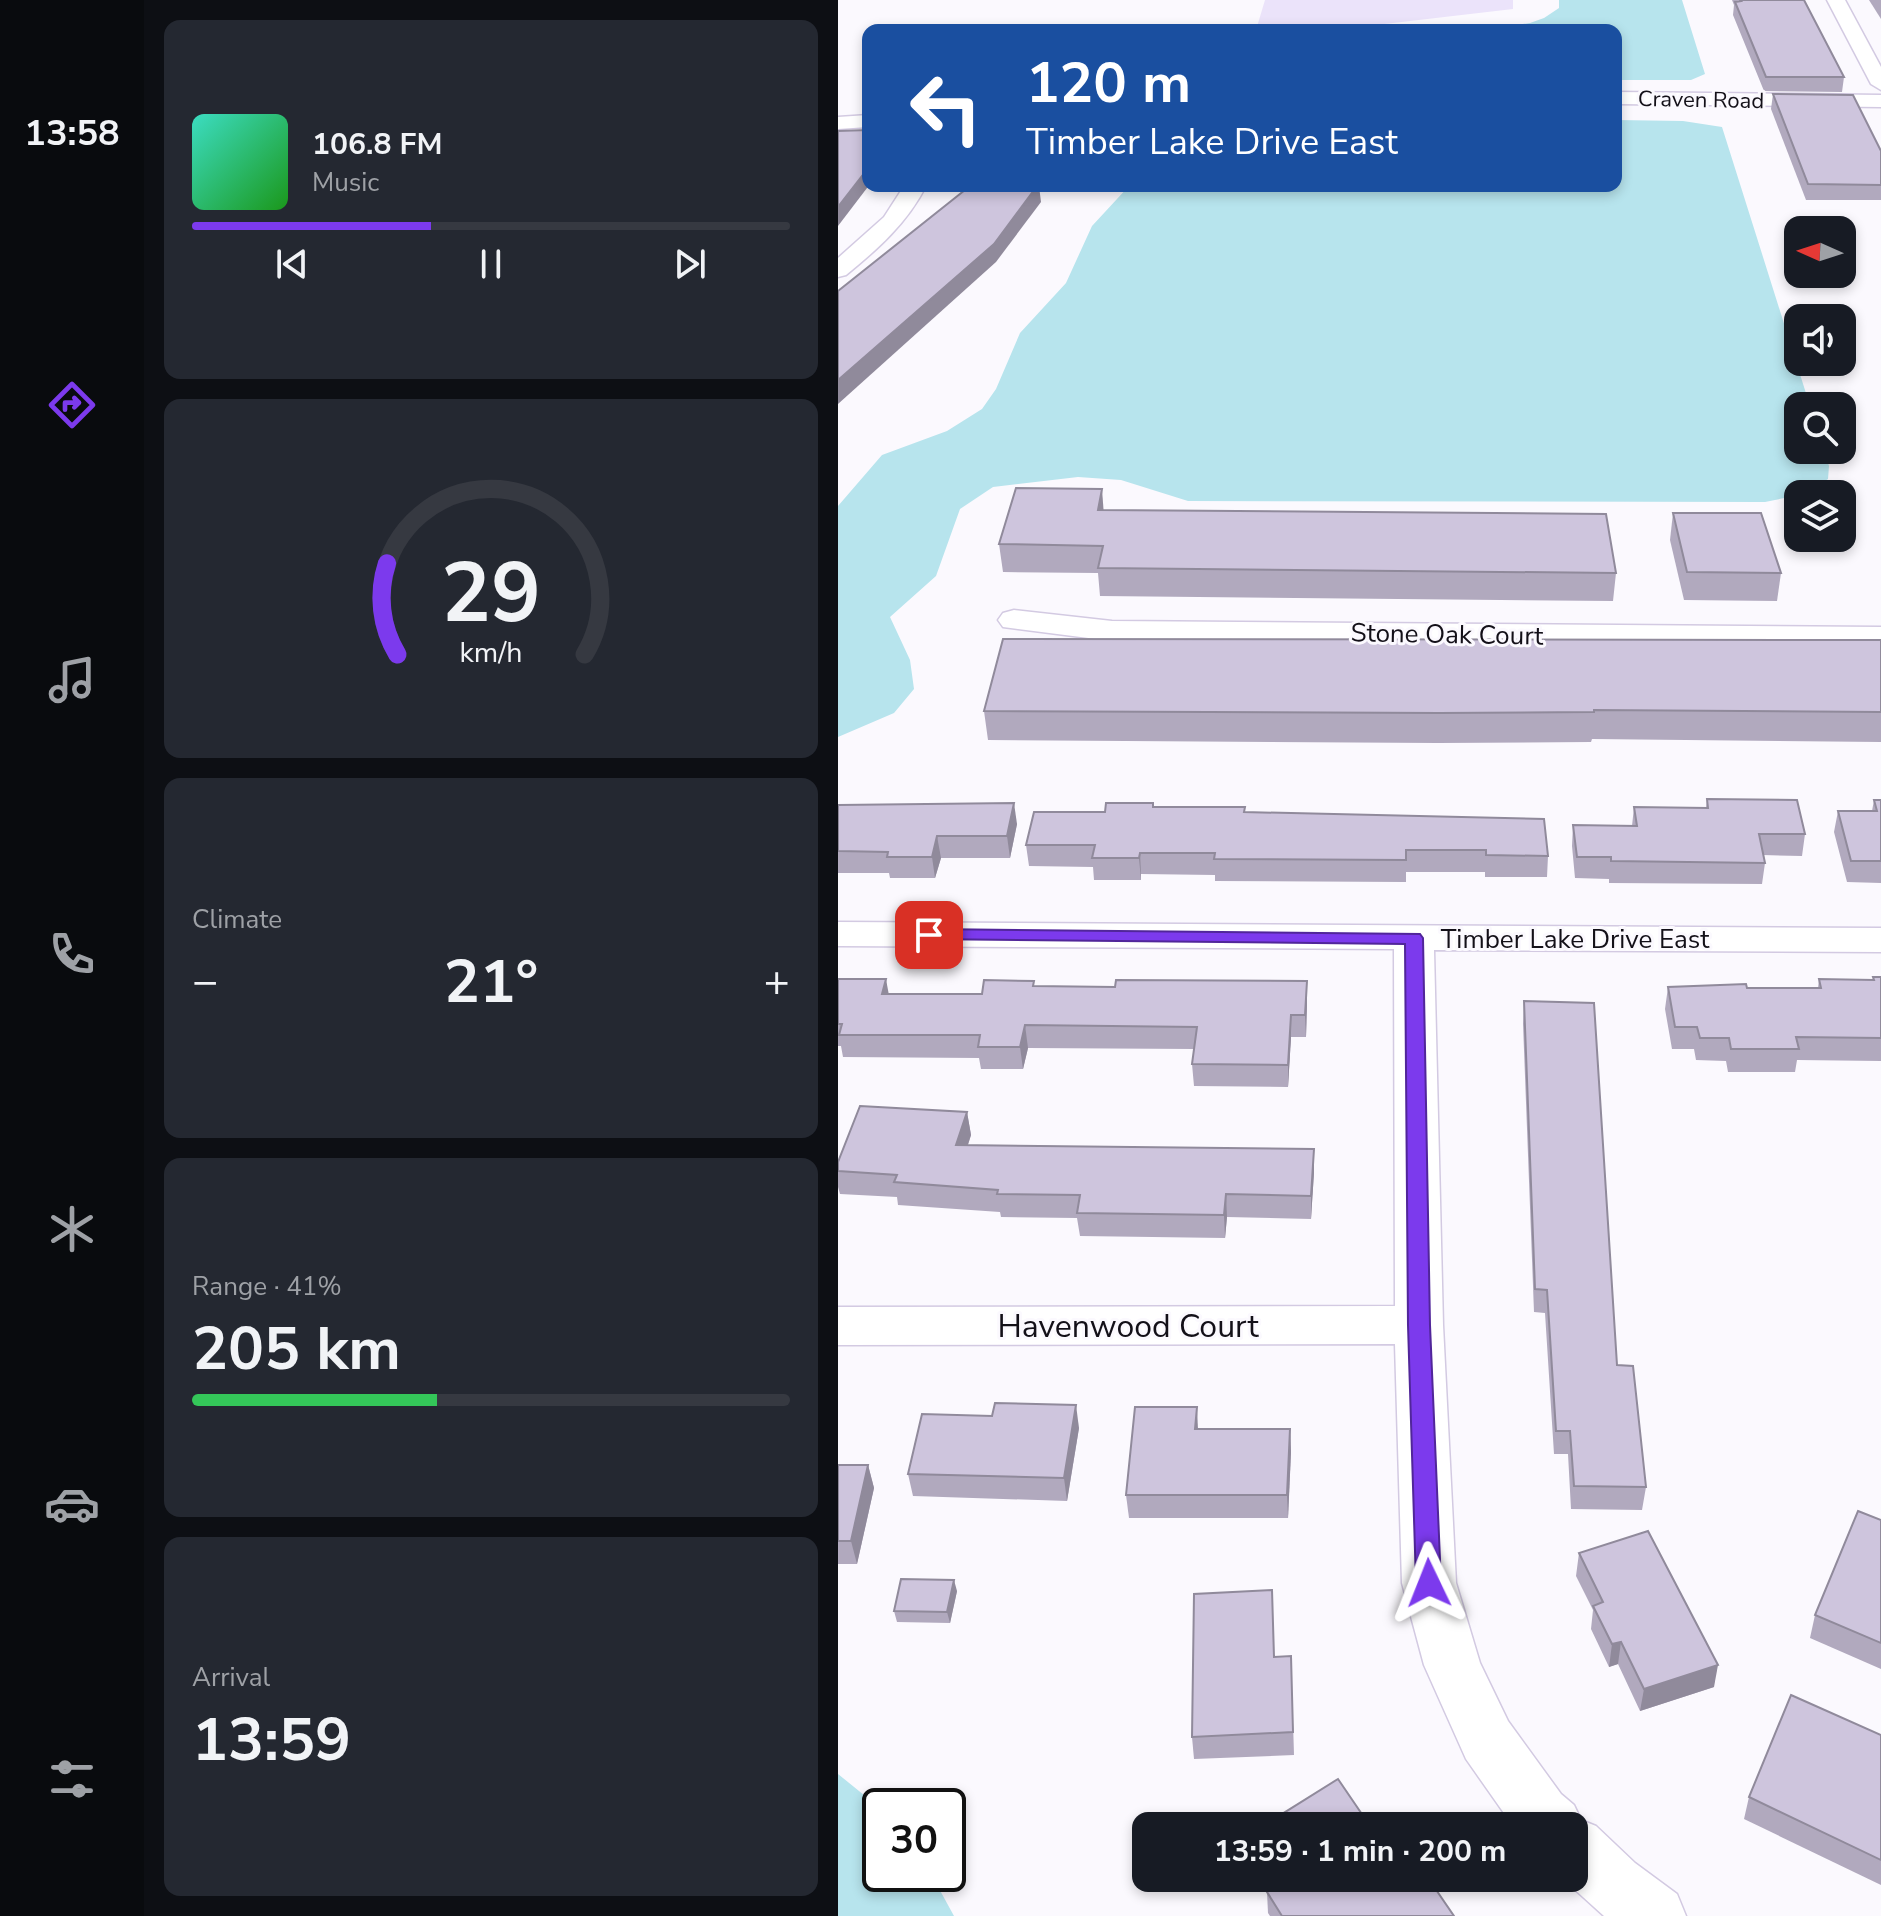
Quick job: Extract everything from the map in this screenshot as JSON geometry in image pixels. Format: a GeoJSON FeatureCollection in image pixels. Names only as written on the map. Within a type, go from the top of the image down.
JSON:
{"type":"FeatureCollection","features":[{"type":"Feature","properties":{"kind":"street"},"geometry":{"type":"LineString","coordinates":[[1836,0],[1881,84]]}},
{"type":"Feature","properties":{"kind":"street","name":"Craven Road"},"geometry":{"type":"LineString","coordinates":[[1622,98],[1881,101]]}},
{"type":"Feature","properties":{"kind":"street"},"geometry":{"type":"LineString","coordinates":[[838,123],[862,121]]}},
{"type":"Feature","properties":{"kind":"street"},"geometry":{"type":"LineString","coordinates":[[838,270],[874,241],[908,202],[912,192]]}},
{"type":"Feature","properties":{"kind":"street","name":"Stone Oak Court"},"geometry":{"type":"LineString","coordinates":[[1014,620],[1112,631],[1881,637]]}},
{"type":"Feature","properties":{"kind":"street","name":"Timber Lake Drive East"},"geometry":{"type":"LineString","coordinates":[[838,934],[1881,940]]}},
{"type":"Feature","properties":{"kind":"street"},"geometry":{"type":"LineString","coordinates":[[1414,938],[1419,1325],[1429,1583],[1452,1665],[1487,1740],[1539,1812]]}},
{"type":"Feature","properties":{"kind":"street","name":"Havenwood Court"},"geometry":{"type":"LineString","coordinates":[[838,1326],[1419,1325]]}},
{"type":"Feature","properties":{"kind":"street"},"geometry":{"type":"LineString","coordinates":[[1588,1861],[1613,1885],[1655,1916]]}},
{"type":"Feature","properties":{"kind":"shaded area"},"geometry":{"type":"Polygon","coordinates":[[[1265,0],[1513,0],[1513,9],[1384,24],[1258,24],[1265,0]]]}},
{"type":"Feature","properties":{"kind":"water"},"geometry":{"type":"Polygon","coordinates":[[[1559,0],[1682,0],[1705,74],[1691,80],[1622,80],[1622,24],[1523,24],[1544,18],[1559,8],[1559,0]]]}},
{"type":"Feature","properties":{"kind":"water"},"geometry":{"type":"Polygon","coordinates":[[[1622,120],[1683,121],[1722,127],[1784,324],[1784,376],[1801,376],[1806,392],[1784,392],[1784,464],[1828,464],[1828,479],[1784,480],[1784,498],[1765,502],[1188,501],[1121,480],[1078,477],[993,487],[960,509],[936,576],[890,617],[910,660],[914,689],[894,713],[838,737],[838,506],[882,455],[947,431],[982,409],[996,389],[1020,333],[1066,283],[1092,226],[1123,192],[1622,192],[1622,120]]]}},
{"type":"Feature","properties":{"kind":"water"},"geometry":{"type":"Polygon","coordinates":[[[838,1774],[862,1793],[862,1892],[941,1892],[954,1916],[838,1916],[838,1774]]]}},
{"type":"Feature","properties":{"kind":"building"},"geometry":{"type":"Polygon","coordinates":[[[1804,0],[1844,77],[1766,77],[1735,2],[1804,0]]]}},
{"type":"Feature","properties":{"kind":"building"},"geometry":{"type":"Polygon","coordinates":[[[1773,94],[1853,95],[1881,151],[1881,185],[1808,184],[1773,94]]]}},
{"type":"Feature","properties":{"kind":"building"},"geometry":{"type":"Polygon","coordinates":[[[862,130],[862,175],[838,207],[838,131],[862,130]]]}},
{"type":"Feature","properties":{"kind":"building"},"geometry":{"type":"Polygon","coordinates":[[[962,192],[1033,192],[994,244],[838,380],[838,291],[962,192]]]}},
{"type":"Feature","properties":{"kind":"building"},"geometry":{"type":"Polygon","coordinates":[[[1016,488],[1102,489],[1098,510],[1606,514],[1616,573],[1098,568],[1103,546],[999,544],[1016,488]]]}},
{"type":"Feature","properties":{"kind":"building"},"geometry":{"type":"Polygon","coordinates":[[[1673,513],[1761,513],[1781,573],[1687,572],[1673,513]]]}},
{"type":"Feature","properties":{"kind":"building"},"geometry":{"type":"Polygon","coordinates":[[[1003,639],[1881,640],[1881,712],[984,711],[1003,639]]]}},
{"type":"Feature","properties":{"kind":"building"},"geometry":{"type":"Polygon","coordinates":[[[1707,799],[1797,800],[1805,834],[1759,834],[1765,863],[1611,861],[1611,857],[1577,857],[1573,825],[1637,826],[1634,807],[1708,808],[1707,799]]]}},
{"type":"Feature","properties":{"kind":"building"},"geometry":{"type":"Polygon","coordinates":[[[1874,800],[1881,800],[1881,861],[1851,861],[1838,811],[1877,811],[1874,800]]]}},
{"type":"Feature","properties":{"kind":"building"},"geometry":{"type":"Polygon","coordinates":[[[1014,803],[1007,836],[937,836],[932,857],[887,857],[888,852],[838,851],[838,805],[1014,803]]]}},
{"type":"Feature","properties":{"kind":"building"},"geometry":{"type":"Polygon","coordinates":[[[1106,803],[1153,803],[1153,807],[1245,807],[1244,812],[1544,819],[1548,856],[1486,855],[1486,850],[1406,850],[1406,860],[1214,859],[1215,853],[1140,853],[1139,858],[1092,858],[1095,845],[1026,845],[1034,812],[1105,812],[1106,803]]]}},
{"type":"Feature","properties":{"kind":"building"},"geometry":{"type":"Polygon","coordinates":[[[1873,977],[1881,977],[1881,1038],[1796,1037],[1799,1049],[1731,1049],[1729,1038],[1700,1038],[1697,1027],[1675,1027],[1668,987],[1746,984],[1747,988],[1821,988],[1819,979],[1874,980],[1873,977]]]}},
{"type":"Feature","properties":{"kind":"building"},"geometry":{"type":"Polygon","coordinates":[[[838,979],[886,979],[882,994],[982,994],[984,980],[1034,981],[1033,986],[1115,987],[1116,980],[1307,981],[1305,1015],[1291,1015],[1288,1065],[1192,1064],[1197,1027],[1025,1025],[1020,1047],[978,1047],[980,1035],[839,1035],[842,1024],[838,1024],[838,979]]]}},
{"type":"Feature","properties":{"kind":"building"},"geometry":{"type":"Polygon","coordinates":[[[1524,1001],[1594,1003],[1617,1365],[1633,1366],[1646,1487],[1574,1486],[1570,1431],[1556,1431],[1547,1290],[1535,1289],[1524,1001]]]}},
{"type":"Feature","properties":{"kind":"building"},"geometry":{"type":"Polygon","coordinates":[[[860,1106],[967,1112],[956,1145],[1314,1149],[1311,1196],[1226,1194],[1224,1215],[1077,1213],[1080,1195],[997,1194],[998,1190],[894,1182],[897,1175],[838,1171],[838,1162],[860,1106]]]}},
{"type":"Feature","properties":{"kind":"building"},"geometry":{"type":"Polygon","coordinates":[[[995,1403],[1076,1405],[1064,1478],[908,1474],[922,1414],[992,1416],[995,1403]]]}},
{"type":"Feature","properties":{"kind":"building"},"geometry":{"type":"Polygon","coordinates":[[[1135,1407],[1197,1407],[1195,1429],[1290,1429],[1287,1495],[1126,1495],[1135,1407]]]}},
{"type":"Feature","properties":{"kind":"building"},"geometry":{"type":"Polygon","coordinates":[[[838,1465],[868,1465],[851,1541],[838,1541],[838,1465]]]}},
{"type":"Feature","properties":{"kind":"building"},"geometry":{"type":"Polygon","coordinates":[[[1858,1511],[1881,1520],[1881,1643],[1815,1615],[1858,1511]]]}},
{"type":"Feature","properties":{"kind":"building"},"geometry":{"type":"Polygon","coordinates":[[[1648,1531],[1718,1665],[1644,1689],[1621,1642],[1612,1644],[1593,1606],[1603,1602],[1579,1553],[1648,1531]]]}},
{"type":"Feature","properties":{"kind":"building"},"geometry":{"type":"Polygon","coordinates":[[[901,1579],[954,1580],[947,1612],[894,1611],[901,1579]]]}},
{"type":"Feature","properties":{"kind":"building"},"geometry":{"type":"Polygon","coordinates":[[[1272,1590],[1274,1657],[1291,1656],[1293,1732],[1192,1737],[1194,1594],[1272,1590]]]}},
{"type":"Feature","properties":{"kind":"building"},"geometry":{"type":"Polygon","coordinates":[[[1791,1695],[1881,1735],[1881,1860],[1749,1797],[1791,1695]]]}},
{"type":"Feature","properties":{"kind":"building"},"geometry":{"type":"Polygon","coordinates":[[[1338,1779],[1360,1812],[1285,1812],[1338,1779]]]}},
{"type":"Feature","properties":{"kind":"building"},"geometry":{"type":"Polygon","coordinates":[[[1267,1892],[1438,1892],[1454,1916],[1282,1916],[1267,1892]]]}},
{"type":"Feature","properties":{"kind":"route"},"geometry":{"type":"LineString","coordinates":[[929,935],[1414,938],[1419,1325],[1429,1583]]}}]}
